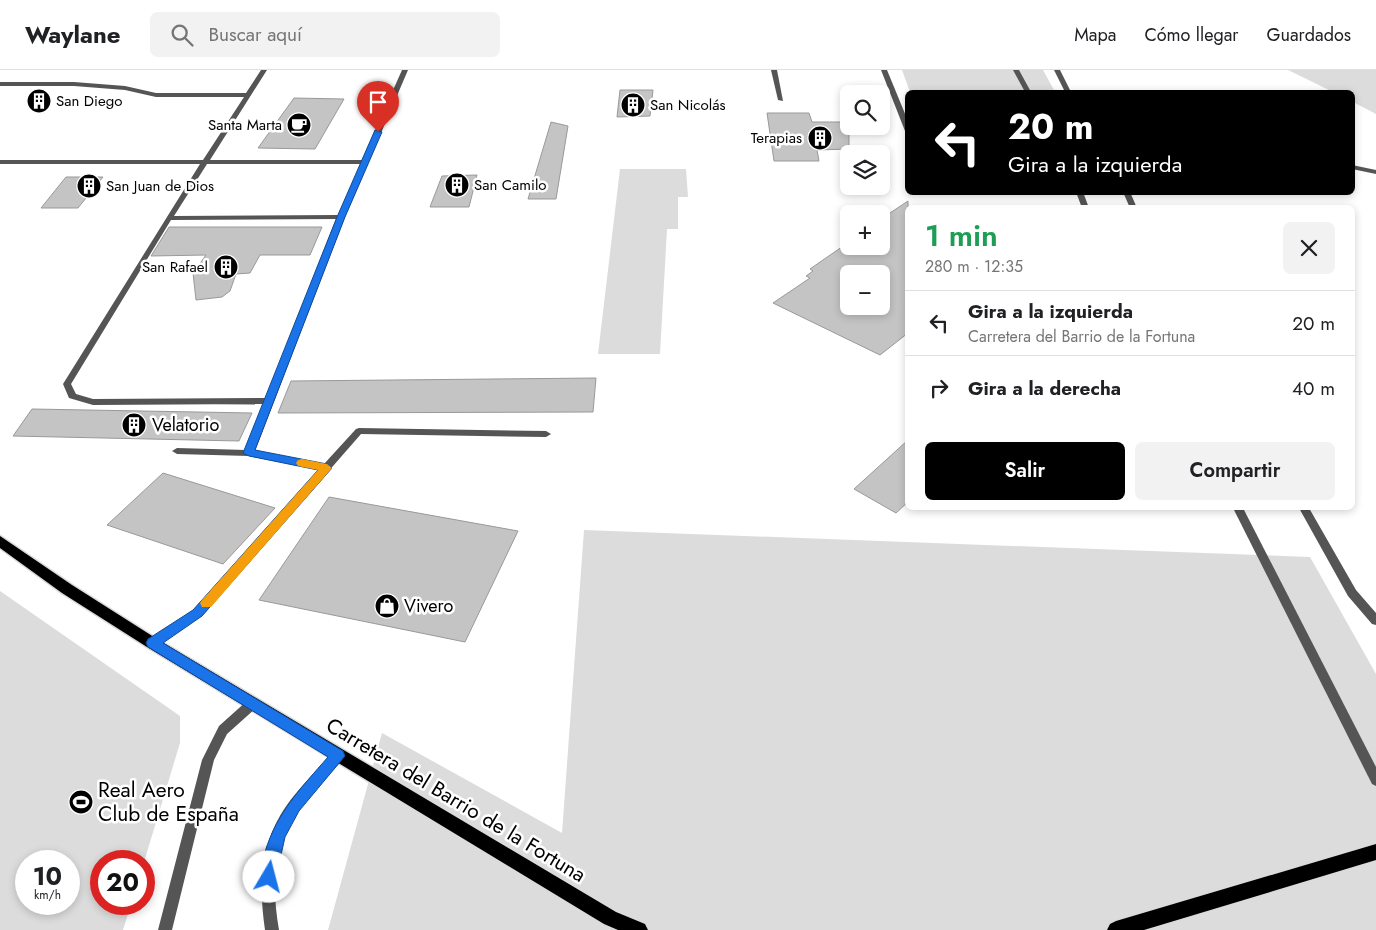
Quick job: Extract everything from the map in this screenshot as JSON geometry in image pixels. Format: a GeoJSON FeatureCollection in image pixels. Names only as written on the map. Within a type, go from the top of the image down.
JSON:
{"type":"FeatureCollection","features":[{"type":"Feature","properties":{"kind":"main road","name":"Carretera del Barrio de la Fortuna"},"geometry":{"type":"LineString","coordinates":[[0,541],[67,590],[252,704],[610,918],[639,930]]}},
{"type":"Feature","properties":{"kind":"main road"},"geometry":{"type":"LineString","coordinates":[[1116,930],[1376,852]]}},
{"type":"Feature","properties":{"kind":"street"},"geometry":{"type":"LineString","coordinates":[[264,70],[67,384],[72,396],[93,402],[268,401]]}},
{"type":"Feature","properties":{"kind":"street"},"geometry":{"type":"LineString","coordinates":[[249,453],[341,217],[405,70]]}},
{"type":"Feature","properties":{"kind":"street"},"geometry":{"type":"LineString","coordinates":[[774,70],[781,100]]}},
{"type":"Feature","properties":{"kind":"street"},"geometry":{"type":"LineString","coordinates":[[884,70],[905,123]]}},
{"type":"Feature","properties":{"kind":"street"},"geometry":{"type":"LineString","coordinates":[[1016,70],[1027,90]]}},
{"type":"Feature","properties":{"kind":"street"},"geometry":{"type":"LineString","coordinates":[[1057,70],[1067,90]]}},
{"type":"Feature","properties":{"kind":"street"},"geometry":{"type":"LineString","coordinates":[[0,84],[74,84],[125,88],[156,95],[248,95]]}},
{"type":"Feature","properties":{"kind":"street"},"geometry":{"type":"LineString","coordinates":[[0,162],[364,162]]}},
{"type":"Feature","properties":{"kind":"street"},"geometry":{"type":"LineString","coordinates":[[1355,168],[1376,172]]}},
{"type":"Feature","properties":{"kind":"street"},"geometry":{"type":"LineString","coordinates":[[170,218],[341,217]]}},
{"type":"Feature","properties":{"kind":"street"},"geometry":{"type":"LineString","coordinates":[[152,643],[198,613],[359,431],[546,434]]}},
{"type":"Feature","properties":{"kind":"street"},"geometry":{"type":"LineString","coordinates":[[177,451],[249,453],[327,468]]}},
{"type":"Feature","properties":{"kind":"street"},"geometry":{"type":"LineString","coordinates":[[1239,510],[1376,780]]}},
{"type":"Feature","properties":{"kind":"street"},"geometry":{"type":"LineString","coordinates":[[1305,510],[1352,593],[1376,621]]}},
{"type":"Feature","properties":{"kind":"street"},"geometry":{"type":"LineString","coordinates":[[165,930],[208,760],[223,730],[252,704]]}},
{"type":"Feature","properties":{"kind":"street"},"geometry":{"type":"LineString","coordinates":[[272,930],[268,906],[270,863],[278,835],[294,806],[338,756]]}},
{"type":"Feature","properties":{"kind":"shaded area"},"geometry":{"type":"Polygon","coordinates":[[[902,70],[1043,70],[1054,90],[909,90],[902,70]]]}},
{"type":"Feature","properties":{"kind":"shaded area"},"geometry":{"type":"Polygon","coordinates":[[[1288,70],[1376,70],[1376,114],[1355,103],[1355,90],[1329,90],[1288,70]]]}},
{"type":"Feature","properties":{"kind":"shaded area"},"geometry":{"type":"Polygon","coordinates":[[[620,169],[686,169],[688,197],[678,197],[678,229],[667,229],[660,354],[598,354],[620,169]]]}},
{"type":"Feature","properties":{"kind":"shaded area"},"geometry":{"type":"Polygon","coordinates":[[[584,530],[1310,557],[1376,674],[1376,930],[328,930],[382,733],[562,833],[584,530]]]}},
{"type":"Feature","properties":{"kind":"shaded area","name":"Real Aero Club de España"},"geometry":{"type":"Polygon","coordinates":[[[0,591],[180,716],[180,743],[148,850],[90,850],[90,915],[128,915],[123,930],[0,930],[0,591]]]}},
{"type":"Feature","properties":{"kind":"building"},"geometry":{"type":"Polygon","coordinates":[[[620,90],[653,90],[650,116],[617,117],[620,90]]]}},
{"type":"Feature","properties":{"kind":"building","name":"Santa Marta"},"geometry":{"type":"Polygon","coordinates":[[[294,98],[344,99],[315,149],[258,148],[294,98]]]}},
{"type":"Feature","properties":{"kind":"building","name":"Terapias"},"geometry":{"type":"Polygon","coordinates":[[[767,113],[809,113],[812,122],[840,122],[840,135],[849,135],[849,145],[840,145],[840,149],[817,150],[819,161],[774,161],[767,113]]]}},
{"type":"Feature","properties":{"kind":"building"},"geometry":{"type":"Polygon","coordinates":[[[551,122],[568,126],[556,199],[528,199],[551,122]]]}},
{"type":"Feature","properties":{"kind":"building"},"geometry":{"type":"Polygon","coordinates":[[[477,175],[469,207],[430,207],[442,176],[477,175]]]}},
{"type":"Feature","properties":{"kind":"building"},"geometry":{"type":"Polygon","coordinates":[[[66,177],[103,177],[78,208],[41,208],[66,177]]]}},
{"type":"Feature","properties":{"kind":"building"},"geometry":{"type":"Polygon","coordinates":[[[908,201],[908,205],[905,205],[905,335],[880,355],[773,303],[810,278],[806,276],[813,271],[810,269],[840,248],[840,255],[890,255],[890,213],[908,201]]]}},
{"type":"Feature","properties":{"kind":"building","name":"San Rafael"},"geometry":{"type":"Polygon","coordinates":[[[169,227],[322,227],[310,255],[260,255],[250,273],[236,274],[230,291],[222,297],[196,300],[193,273],[206,255],[151,256],[169,227]]]}},
{"type":"Feature","properties":{"kind":"building"},"geometry":{"type":"Polygon","coordinates":[[[596,378],[593,412],[278,413],[291,381],[596,378]]]}},
{"type":"Feature","properties":{"kind":"building","name":"Velatorio"},"geometry":{"type":"Polygon","coordinates":[[[32,409],[252,413],[239,441],[13,436],[32,409]]]}},
{"type":"Feature","properties":{"kind":"building"},"geometry":{"type":"Polygon","coordinates":[[[905,443],[905,505],[896,513],[854,489],[905,443]]]}},
{"type":"Feature","properties":{"kind":"building"},"geometry":{"type":"Polygon","coordinates":[[[163,473],[275,508],[223,564],[107,525],[163,473]]]}},
{"type":"Feature","properties":{"kind":"building"},"geometry":{"type":"Polygon","coordinates":[[[329,497],[518,531],[465,642],[259,600],[329,497]]]}},
{"type":"Feature","properties":{"kind":"slow traffic"},"geometry":{"type":"LineString","coordinates":[[206,603],[327,468],[302,463]]}},
{"type":"Feature","properties":{"kind":"place","name":"San Diego"},"geometry":{"type":"Point","coordinates":[39,101]}},
{"type":"Feature","properties":{"kind":"place","name":"San Nicolás"},"geometry":{"type":"Point","coordinates":[633,105]}},
{"type":"Feature","properties":{"kind":"place","name":"Santa Marta"},"geometry":{"type":"Point","coordinates":[299,125]}},
{"type":"Feature","properties":{"kind":"place","name":"Terapias"},"geometry":{"type":"Point","coordinates":[820,138]}},
{"type":"Feature","properties":{"kind":"place","name":"San Camilo"},"geometry":{"type":"Point","coordinates":[457,185]}},
{"type":"Feature","properties":{"kind":"place","name":"San Juan de Dios"},"geometry":{"type":"Point","coordinates":[89,186]}},
{"type":"Feature","properties":{"kind":"place","name":"San Rafael"},"geometry":{"type":"Point","coordinates":[226,267]}},
{"type":"Feature","properties":{"kind":"place","name":"Velatorio"},"geometry":{"type":"Point","coordinates":[134,425]}},
{"type":"Feature","properties":{"kind":"place","name":"Vivero"},"geometry":{"type":"Point","coordinates":[387,606]}},
{"type":"Feature","properties":{"kind":"place","name":"Real Aero Club de España"},"geometry":{"type":"Point","coordinates":[81,802]}},
{"type":"Feature","properties":{"kind":"route"},"geometry":{"type":"LineString","coordinates":[[269,877],[270,863],[278,835],[294,806],[338,756],[152,643],[198,613],[327,468],[249,453],[341,217],[378,132]]}}]}
